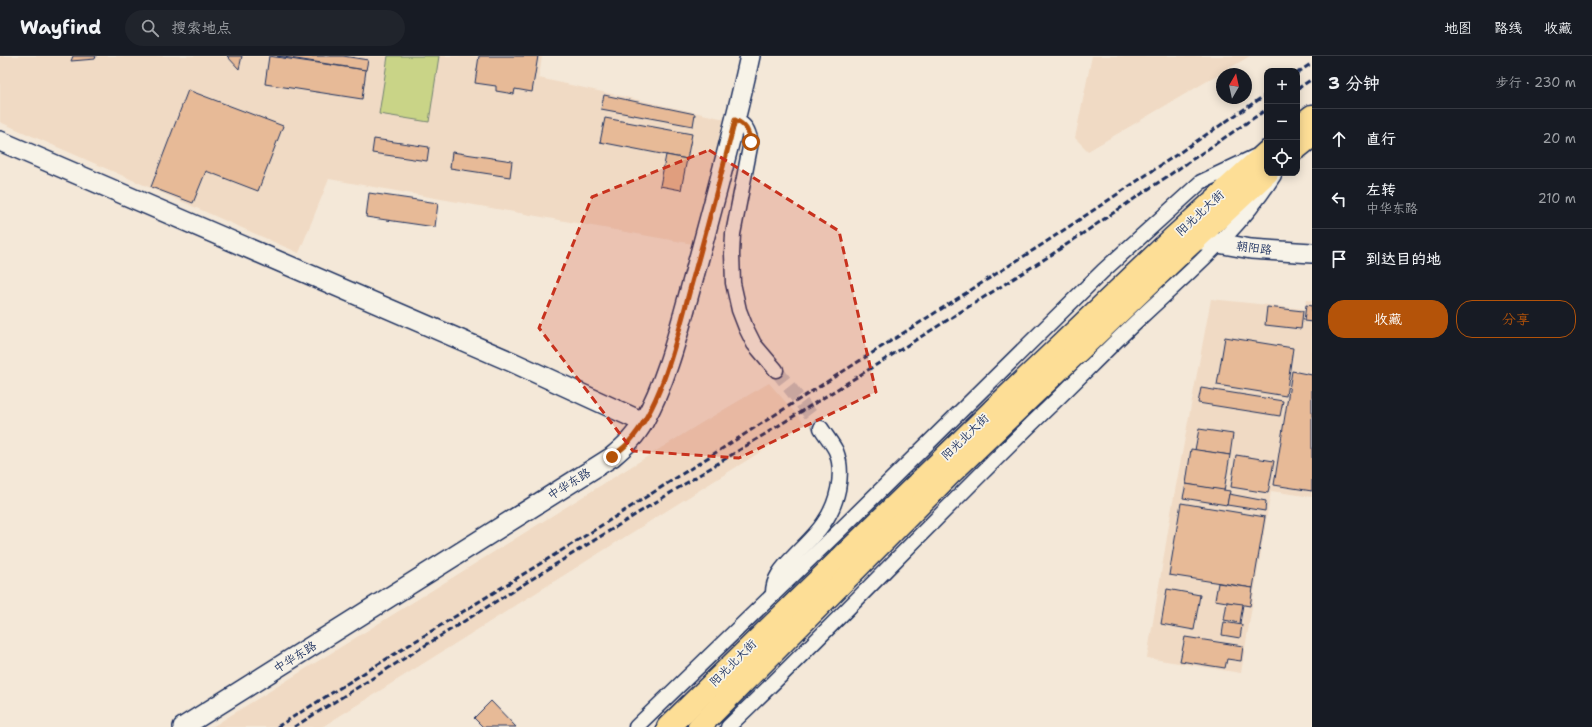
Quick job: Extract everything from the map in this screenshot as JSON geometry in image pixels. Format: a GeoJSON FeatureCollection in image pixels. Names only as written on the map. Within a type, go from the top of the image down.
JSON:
{"type":"FeatureCollection","features":[{"type":"Feature","properties":{"kind":"highway"},"geometry":{"type":"LineString","coordinates":[[1300,126],[1312,116]]}},
{"type":"Feature","properties":{"kind":"highway"},"geometry":{"type":"LineString","coordinates":[[1300,146],[1312,136]]}},
{"type":"Feature","properties":{"kind":"highway","name":"阳光北大街"},"geometry":{"type":"LineString","coordinates":[[668,727],[1001,402],[1173,238],[1264,155]]}},
{"type":"Feature","properties":{"kind":"highway","name":"阳光北大街"},"geometry":{"type":"LineString","coordinates":[[699,727],[951,473],[1264,176]]}},
{"type":"Feature","properties":{"kind":"street","name":"中华东路"},"geometry":{"type":"LineString","coordinates":[[183,727],[612,457],[627,445],[643,422],[655,398],[670,359],[708,225],[750,56]]}},
{"type":"Feature","properties":{"kind":"street"},"geometry":{"type":"LineString","coordinates":[[735,120],[743,124],[748,129],[751,142],[733,234],[733,283],[739,310],[746,328],[754,344],[776,370]]}},
{"type":"Feature","properties":{"kind":"street"},"geometry":{"type":"LineString","coordinates":[[0,141],[498,356],[643,422]]}},
{"type":"Feature","properties":{"kind":"street"},"geometry":{"type":"LineString","coordinates":[[636,727],[1103,271],[1201,182],[1264,153]]}},
{"type":"Feature","properties":{"kind":"street"},"geometry":{"type":"LineString","coordinates":[[728,727],[999,455],[1239,224],[1274,176]]}},
{"type":"Feature","properties":{"kind":"street","name":"朝阳路"},"geometry":{"type":"LineString","coordinates":[[1196,239],[1251,249],[1312,253]]}},
{"type":"Feature","properties":{"kind":"street"},"geometry":{"type":"LineString","coordinates":[[781,616],[773,602],[773,589],[776,580],[782,569],[823,524],[836,498],[839,482],[839,468],[836,452],[821,428]]}},
{"type":"Feature","properties":{"kind":"highlighted area"},"geometry":{"type":"Polygon","coordinates":[[[709,150],[839,231],[876,392],[739,458],[633,451],[539,328],[592,197],[709,150]]]}},
{"type":"Feature","properties":{"kind":"shaded area"},"geometry":{"type":"Polygon","coordinates":[[[0,56],[542,56],[539,78],[725,119],[693,244],[329,179],[299,253],[0,122],[0,56]]]}},
{"type":"Feature","properties":{"kind":"shaded area"},"geometry":{"type":"Polygon","coordinates":[[[1092,56],[1250,56],[1230,68],[1216,68],[1216,76],[1088,151],[1075,138],[1092,56]]]}},
{"type":"Feature","properties":{"kind":"shaded area"},"geometry":{"type":"Polygon","coordinates":[[[1211,299],[1305,309],[1306,300],[1312,301],[1312,497],[1271,491],[1241,673],[1147,658],[1172,507],[1211,299]]]}},
{"type":"Feature","properties":{"kind":"shaded area"},"geometry":{"type":"Polygon","coordinates":[[[769,383],[805,424],[322,727],[212,727],[698,425],[769,383]]]}},
{"type":"Feature","properties":{"kind":"green space"},"geometry":{"type":"Polygon","coordinates":[[[388,56],[439,56],[429,122],[379,114],[388,56]]]}},
{"type":"Feature","properties":{"kind":"building"},"geometry":{"type":"Polygon","coordinates":[[[73,56],[96,56],[95,59],[71,61],[73,56]]]}},
{"type":"Feature","properties":{"kind":"building"},"geometry":{"type":"Polygon","coordinates":[[[227,56],[242,56],[239,69],[227,56]]]}},
{"type":"Feature","properties":{"kind":"building"},"geometry":{"type":"Polygon","coordinates":[[[269,56],[366,70],[362,99],[265,84],[269,56]]]}},
{"type":"Feature","properties":{"kind":"building"},"geometry":{"type":"Polygon","coordinates":[[[277,56],[343,56],[368,60],[366,70],[277,56]]]}},
{"type":"Feature","properties":{"kind":"building"},"geometry":{"type":"Polygon","coordinates":[[[479,56],[538,56],[532,92],[515,89],[514,94],[496,91],[496,86],[475,83],[479,56]]]}},
{"type":"Feature","properties":{"kind":"building"},"geometry":{"type":"Polygon","coordinates":[[[188,90],[283,126],[258,191],[206,171],[193,203],[151,187],[188,90]]]}},
{"type":"Feature","properties":{"kind":"building"},"geometry":{"type":"Polygon","coordinates":[[[604,95],[695,114],[693,126],[601,109],[604,95]]]}},
{"type":"Feature","properties":{"kind":"building"},"geometry":{"type":"Polygon","coordinates":[[[605,118],[692,134],[687,159],[600,142],[605,118]]]}},
{"type":"Feature","properties":{"kind":"building"},"geometry":{"type":"Polygon","coordinates":[[[374,139],[429,147],[427,161],[372,153],[374,139]]]}},
{"type":"Feature","properties":{"kind":"building"},"geometry":{"type":"Polygon","coordinates":[[[452,152],[512,161],[510,177],[450,168],[452,152]]]}},
{"type":"Feature","properties":{"kind":"building"},"geometry":{"type":"Polygon","coordinates":[[[666,155],[687,159],[681,190],[660,186],[666,155]]]}},
{"type":"Feature","properties":{"kind":"building"},"geometry":{"type":"Polygon","coordinates":[[[369,193],[438,203],[435,227],[366,217],[369,193]]]}},
{"type":"Feature","properties":{"kind":"building"},"geometry":{"type":"Polygon","coordinates":[[[1306,305],[1312,306],[1312,322],[1304,321],[1306,305]]]}},
{"type":"Feature","properties":{"kind":"building"},"geometry":{"type":"Polygon","coordinates":[[[1267,307],[1303,311],[1301,329],[1265,325],[1267,307]]]}},
{"type":"Feature","properties":{"kind":"building"},"geometry":{"type":"Polygon","coordinates":[[[1225,337],[1293,348],[1286,396],[1217,385],[1225,337]]]}},
{"type":"Feature","properties":{"kind":"building"},"geometry":{"type":"Polygon","coordinates":[[[1292,371],[1312,375],[1312,491],[1274,485],[1292,371]]]}},
{"type":"Feature","properties":{"kind":"building"},"geometry":{"type":"Polygon","coordinates":[[[1201,388],[1283,401],[1280,416],[1198,403],[1201,388]]]}},
{"type":"Feature","properties":{"kind":"building"},"geometry":{"type":"Polygon","coordinates":[[[1199,429],[1233,434],[1230,455],[1195,450],[1199,429]]]}},
{"type":"Feature","properties":{"kind":"building"},"geometry":{"type":"Polygon","coordinates":[[[1191,449],[1230,455],[1224,491],[1186,484],[1191,449]]]}},
{"type":"Feature","properties":{"kind":"building"},"geometry":{"type":"Polygon","coordinates":[[[1236,455],[1274,461],[1268,493],[1231,487],[1236,455]]]}},
{"type":"Feature","properties":{"kind":"building"},"geometry":{"type":"Polygon","coordinates":[[[1186,484],[1230,491],[1227,505],[1183,498],[1186,484]]]}},
{"type":"Feature","properties":{"kind":"building"},"geometry":{"type":"Polygon","coordinates":[[[1229,494],[1266,501],[1265,511],[1227,505],[1229,494]]]}},
{"type":"Feature","properties":{"kind":"building"},"geometry":{"type":"Polygon","coordinates":[[[1181,503],[1265,517],[1253,588],[1169,575],[1181,503]]]}},
{"type":"Feature","properties":{"kind":"building"},"geometry":{"type":"Polygon","coordinates":[[[1218,583],[1253,588],[1250,606],[1215,600],[1218,583]]]}},
{"type":"Feature","properties":{"kind":"building"},"geometry":{"type":"Polygon","coordinates":[[[1167,589],[1200,595],[1194,630],[1161,624],[1167,589]]]}},
{"type":"Feature","properties":{"kind":"building"},"geometry":{"type":"Polygon","coordinates":[[[1227,602],[1243,604],[1240,623],[1224,620],[1227,602]]]}},
{"type":"Feature","properties":{"kind":"building"},"geometry":{"type":"Polygon","coordinates":[[[1224,622],[1242,625],[1240,638],[1222,635],[1224,622]]]}},
{"type":"Feature","properties":{"kind":"building"},"geometry":{"type":"Polygon","coordinates":[[[1185,637],[1243,646],[1241,661],[1227,659],[1225,668],[1180,661],[1185,637]]]}},
{"type":"Feature","properties":{"kind":"building"},"geometry":{"type":"Polygon","coordinates":[[[491,701],[516,727],[483,727],[474,718],[491,701]]]}},
{"type":"Feature","properties":{"kind":"tunnel"},"geometry":{"type":"LineString","coordinates":[[776,370],[821,428]]}},
{"type":"Feature","properties":{"kind":"railway"},"geometry":{"type":"LineString","coordinates":[[1300,71],[1312,63]]}},
{"type":"Feature","properties":{"kind":"railway"},"geometry":{"type":"LineString","coordinates":[[1300,87],[1312,79]]}},
{"type":"Feature","properties":{"kind":"railway"},"geometry":{"type":"LineString","coordinates":[[277,727],[588,534],[1043,244],[1264,96]]}},
{"type":"Feature","properties":{"kind":"railway"},"geometry":{"type":"LineString","coordinates":[[294,727],[1051,255],[1264,111]]}},
{"type":"Feature","properties":{"kind":"route"},"geometry":{"type":"LineString","coordinates":[[612,457],[627,445],[634,437],[655,398],[668,367],[708,225],[735,120],[743,124],[748,129],[751,142]]}}]}
